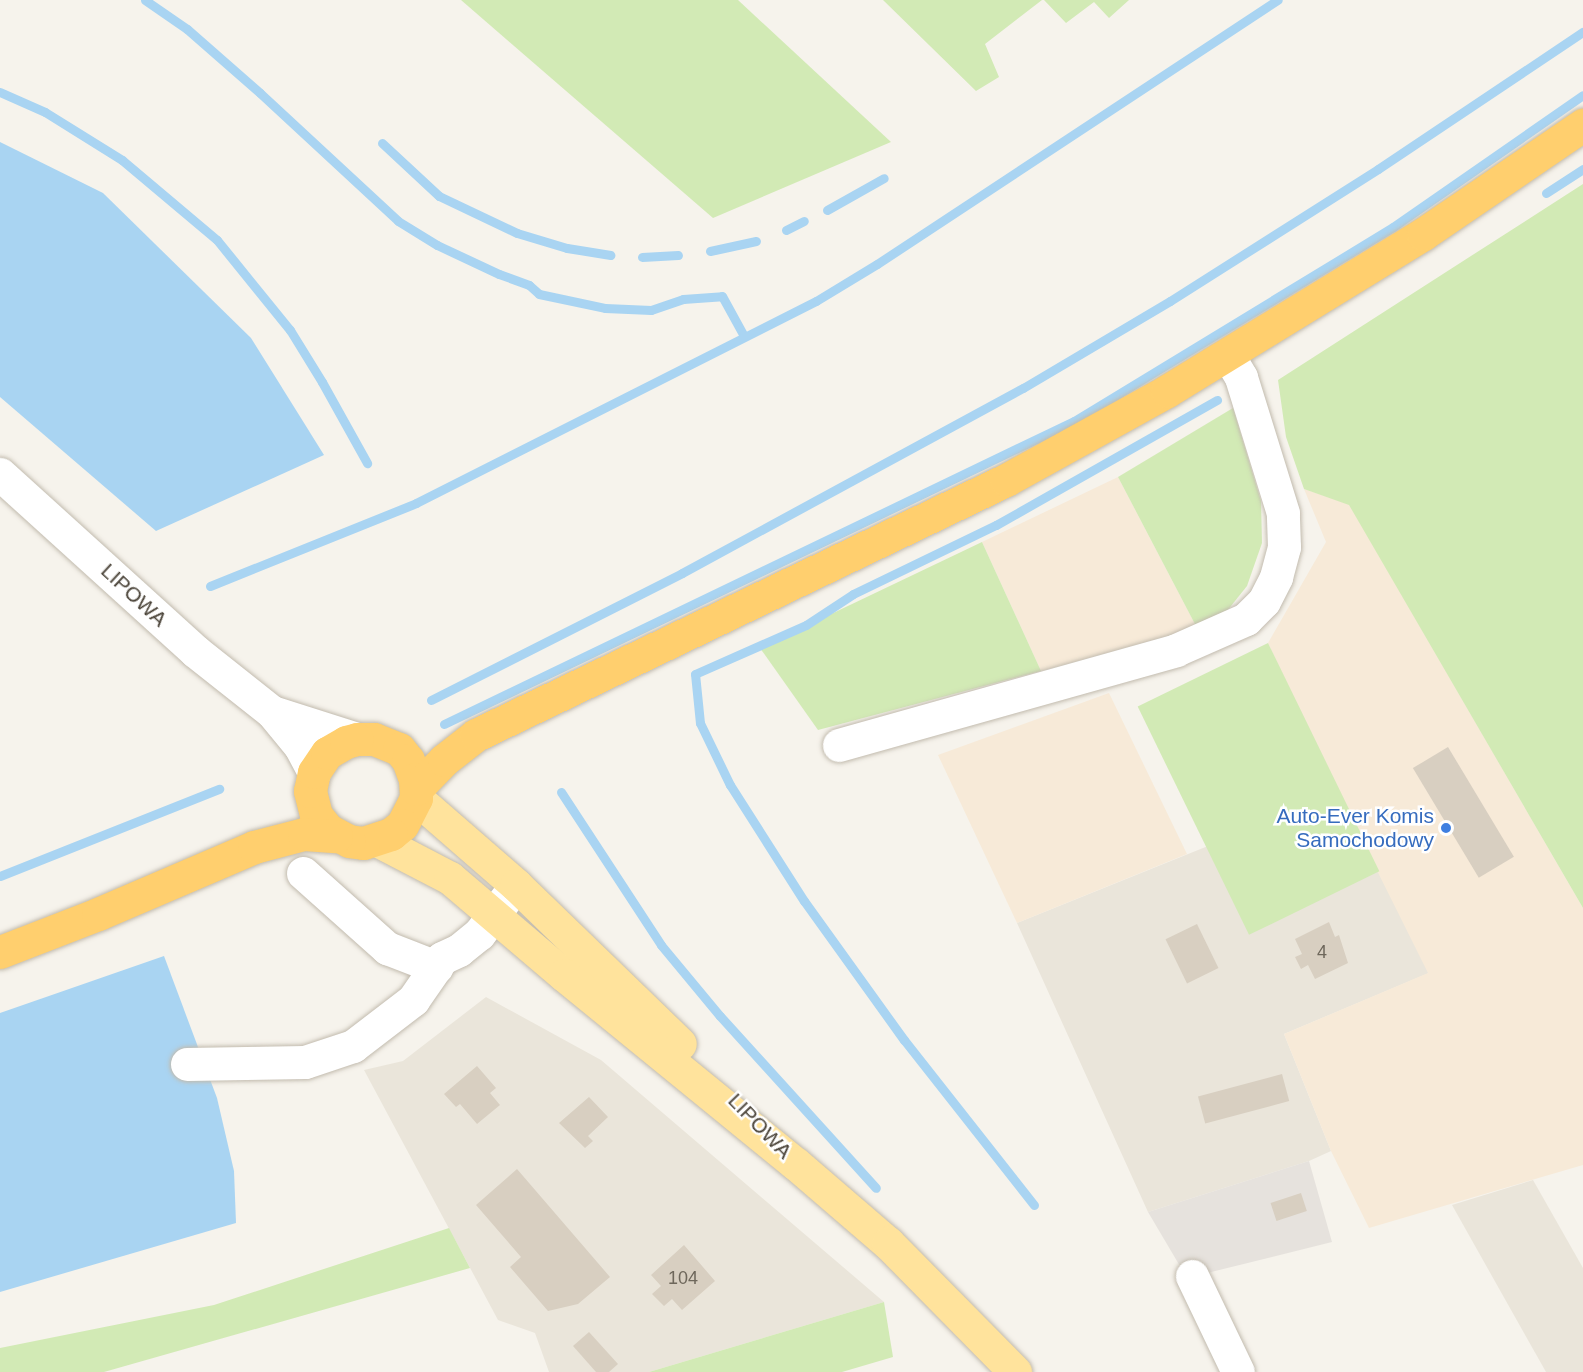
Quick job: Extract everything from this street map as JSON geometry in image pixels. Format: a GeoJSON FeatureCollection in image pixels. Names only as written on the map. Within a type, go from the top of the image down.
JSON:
{"type":"FeatureCollection","features":[{"type":"Feature","properties":{"kind":"highway"},"geometry":{"type":"LineString","coordinates":[[416,794],[412,769],[399,749],[443,745],[476,735],[1006,480],[1228,355],[1424,234],[1583,125]]}},
{"type":"Feature","properties":{"kind":"highway"},"geometry":{"type":"LineString","coordinates":[[377,840],[402,825],[411,812],[416,794],[444,760],[476,735]]}},
{"type":"Feature","properties":{"kind":"highway"},"geometry":{"type":"LineString","coordinates":[[254,847],[313,786],[327,753],[346,742],[357,739]]}},
{"type":"Feature","properties":{"kind":"highway","name":"LIPOWA"},"geometry":{"type":"LineString","coordinates":[[357,739],[374,740],[399,749]]}},
{"type":"Feature","properties":{"kind":"highway","name":"LIPOWA"},"geometry":{"type":"LineString","coordinates":[[313,786],[316,815],[336,836],[356,842],[377,840]]}},
{"type":"Feature","properties":{"kind":"highway"},"geometry":{"type":"LineString","coordinates":[[0,952],[98,914],[254,847],[304,834],[336,836]]}},
{"type":"Feature","properties":{"kind":"main road","name":"LIPOWA"},"geometry":{"type":"LineString","coordinates":[[416,794],[516,885],[708,1072],[796,1164]]}},
{"type":"Feature","properties":{"kind":"main road","name":"LIPOWA"},"geometry":{"type":"LineString","coordinates":[[377,840],[450,878],[796,1164]]}},
{"type":"Feature","properties":{"kind":"main road"},"geometry":{"type":"LineString","coordinates":[[796,1164],[888,1243],[1015,1372]]}},
{"type":"Feature","properties":{"kind":"street"},"geometry":{"type":"LineString","coordinates":[[839,745],[1176,650],[1246,619],[1264,601],[1276,577],[1284,547],[1283,513],[1256,434],[1241,377],[1228,355]]}},
{"type":"Feature","properties":{"kind":"street","name":"LIPOWA"},"geometry":{"type":"LineString","coordinates":[[0,474],[195,651],[272,712],[300,746],[313,786]]}},
{"type":"Feature","properties":{"kind":"street","name":"LIPOWA"},"geometry":{"type":"LineString","coordinates":[[272,712],[357,739]]}},
{"type":"Feature","properties":{"kind":"street"},"geometry":{"type":"LineString","coordinates":[[303,873],[387,948],[436,967]]}},
{"type":"Feature","properties":{"kind":"street"},"geometry":{"type":"LineString","coordinates":[[187,1064],[305,1062],[353,1046],[413,1000],[442,958],[459,950],[479,933],[516,885]]}},
{"type":"Feature","properties":{"kind":"street"},"geometry":{"type":"LineString","coordinates":[[1192,1276],[1238,1372]]}},
{"type":"Feature","properties":{"kind":"shaded area"},"geometry":{"type":"Polygon","coordinates":[[[1118,477],[1197,628],[1041,671],[982,542],[1118,477]]]}},
{"type":"Feature","properties":{"kind":"shaded area","name":"Auto-Ever Komis Samochodowy"},"geometry":{"type":"Polygon","coordinates":[[[1304,489],[1349,504],[1583,908],[1583,1165],[1369,1228],[1331,1151],[1284,1034],[1428,973],[1334,784],[1268,643],[1326,542],[1304,489]]]}},
{"type":"Feature","properties":{"kind":"shaded area"},"geometry":{"type":"Polygon","coordinates":[[[1109,693],[1187,854],[1017,923],[938,755],[1109,693]]]}},
{"type":"Feature","properties":{"kind":"shaded area"},"geometry":{"type":"Polygon","coordinates":[[[1334,784],[1429,973],[1284,1034],[1331,1151],[1309,1161],[1148,1212],[1017,923],[1208,846],[1334,784]]]}},
{"type":"Feature","properties":{"kind":"shaded area"},"geometry":{"type":"Polygon","coordinates":[[[486,997],[601,1060],[884,1302],[649,1372],[549,1372],[535,1333],[498,1320],[364,1070],[403,1061],[486,997]]]}},
{"type":"Feature","properties":{"kind":"shaded area"},"geometry":{"type":"Polygon","coordinates":[[[1309,1161],[1332,1242],[1187,1278],[1148,1212],[1309,1161]]]}},
{"type":"Feature","properties":{"kind":"shaded area"},"geometry":{"type":"Polygon","coordinates":[[[1533,1180],[1583,1268],[1583,1372],[1546,1372],[1452,1205],[1533,1180]]]}},
{"type":"Feature","properties":{"kind":"green space"},"geometry":{"type":"Polygon","coordinates":[[[461,0],[738,0],[891,142],[713,218],[461,0]]]}},
{"type":"Feature","properties":{"kind":"green space"},"geometry":{"type":"Polygon","coordinates":[[[883,0],[1042,0],[985,44],[999,77],[976,91],[883,0]]]}},
{"type":"Feature","properties":{"kind":"green space"},"geometry":{"type":"Polygon","coordinates":[[[1044,0],[1129,0],[1109,18],[1094,2],[1066,23],[1044,0]]]}},
{"type":"Feature","properties":{"kind":"green space"},"geometry":{"type":"Polygon","coordinates":[[[1583,184],[1583,908],[1349,505],[1304,489],[1286,437],[1278,380],[1583,184]]]}},
{"type":"Feature","properties":{"kind":"green space"},"geometry":{"type":"Polygon","coordinates":[[[1233,408],[1261,501],[1262,543],[1247,586],[1227,611],[1197,628],[1118,477],[1233,408]]]}},
{"type":"Feature","properties":{"kind":"green space"},"geometry":{"type":"Polygon","coordinates":[[[982,542],[1041,671],[818,730],[760,648],[982,542]]]}},
{"type":"Feature","properties":{"kind":"green space"},"geometry":{"type":"Polygon","coordinates":[[[1268,643],[1379,871],[1249,935],[1138,707],[1268,643]]]}},
{"type":"Feature","properties":{"kind":"green space"},"geometry":{"type":"Polygon","coordinates":[[[449,1228],[470,1268],[104,1372],[0,1372],[0,1348],[214,1305],[449,1228]]]}},
{"type":"Feature","properties":{"kind":"green space"},"geometry":{"type":"Polygon","coordinates":[[[884,1302],[893,1357],[842,1372],[649,1372],[884,1302]]]}},
{"type":"Feature","properties":{"kind":"water"},"geometry":{"type":"Polygon","coordinates":[[[0,142],[103,193],[251,338],[324,455],[156,531],[0,397],[0,142]]]}},
{"type":"Feature","properties":{"kind":"water"},"geometry":{"type":"Polygon","coordinates":[[[164,956],[217,1098],[234,1171],[236,1223],[0,1292],[0,1013],[164,956]]]}},
{"type":"Feature","properties":{"kind":"building"},"geometry":{"type":"Polygon","coordinates":[[[1448,747],[1514,857],[1479,878],[1413,768],[1448,747]]]}},
{"type":"Feature","properties":{"kind":"building"},"geometry":{"type":"Polygon","coordinates":[[[1329,922],[1335,937],[1339,935],[1348,963],[1315,979],[1308,965],[1301,969],[1295,957],[1302,954],[1295,939],[1329,922]]]}},
{"type":"Feature","properties":{"kind":"building"},"geometry":{"type":"Polygon","coordinates":[[[1197,924],[1218,968],[1187,983],[1166,939],[1197,924]]]}},
{"type":"Feature","properties":{"kind":"building"},"geometry":{"type":"Polygon","coordinates":[[[477,1066],[496,1088],[490,1093],[500,1105],[477,1124],[460,1104],[456,1107],[444,1094],[477,1066]]]}},
{"type":"Feature","properties":{"kind":"building"},"geometry":{"type":"Polygon","coordinates":[[[1282,1074],[1289,1101],[1205,1124],[1198,1097],[1282,1074]]]}},
{"type":"Feature","properties":{"kind":"building"},"geometry":{"type":"Polygon","coordinates":[[[589,1097],[608,1117],[588,1136],[593,1141],[585,1148],[559,1123],[589,1097]]]}},
{"type":"Feature","properties":{"kind":"building"},"geometry":{"type":"Polygon","coordinates":[[[517,1169],[610,1277],[578,1304],[548,1311],[510,1267],[521,1257],[476,1205],[517,1169]]]}},
{"type":"Feature","properties":{"kind":"building"},"geometry":{"type":"Polygon","coordinates":[[[1301,1193],[1307,1211],[1276,1221],[1271,1203],[1301,1193]]]}},
{"type":"Feature","properties":{"kind":"building"},"geometry":{"type":"Polygon","coordinates":[[[684,1245],[715,1281],[682,1310],[672,1299],[664,1306],[652,1294],[661,1286],[651,1275],[684,1245]]]}},
{"type":"Feature","properties":{"kind":"building"},"geometry":{"type":"Polygon","coordinates":[[[589,1332],[618,1364],[609,1372],[596,1372],[573,1346],[589,1332]]]}},
{"type":"Feature","properties":{"kind":"waterway"},"geometry":{"type":"LineString","coordinates":[[145,0],[187,29],[398,221],[437,245],[499,274],[529,285],[539,294],[605,308],[651,310],[683,299],[722,296],[744,336]]}},
{"type":"Feature","properties":{"kind":"waterway"},"geometry":{"type":"LineString","coordinates":[[210,586],[416,503],[816,301],[877,264],[1278,0]]}},
{"type":"Feature","properties":{"kind":"waterway"},"geometry":{"type":"LineString","coordinates":[[431,700],[682,573],[1023,388],[1170,301],[1378,169],[1583,32]]}},
{"type":"Feature","properties":{"kind":"waterway"},"geometry":{"type":"LineString","coordinates":[[0,92],[45,112],[122,160],[217,240],[290,330],[367,463]]}},
{"type":"Feature","properties":{"kind":"waterway"},"geometry":{"type":"LineString","coordinates":[[444,724],[1074,421],[1393,227],[1583,95]]}},
{"type":"Feature","properties":{"kind":"waterway"},"geometry":{"type":"LineString","coordinates":[[382,143],[439,196],[517,233],[567,248],[610,255]]}},
{"type":"Feature","properties":{"kind":"waterway"},"geometry":{"type":"LineString","coordinates":[[1546,193],[1583,169]]}},
{"type":"Feature","properties":{"kind":"waterway"},"geometry":{"type":"LineString","coordinates":[[827,210],[884,178]]}},
{"type":"Feature","properties":{"kind":"waterway"},"geometry":{"type":"LineString","coordinates":[[786,230],[804,221]]}},
{"type":"Feature","properties":{"kind":"waterway"},"geometry":{"type":"LineString","coordinates":[[710,251],[756,241]]}},
{"type":"Feature","properties":{"kind":"waterway"},"geometry":{"type":"LineString","coordinates":[[642,257],[678,255]]}},
{"type":"Feature","properties":{"kind":"waterway"},"geometry":{"type":"LineString","coordinates":[[1034,1205],[904,1040],[804,901],[730,785],[700,723],[695,674],[806,625],[853,594],[996,525],[1217,400]]}},
{"type":"Feature","properties":{"kind":"waterway"},"geometry":{"type":"LineString","coordinates":[[0,876],[219,789]]}},
{"type":"Feature","properties":{"kind":"waterway"},"geometry":{"type":"LineString","coordinates":[[561,792],[661,945],[720,1016],[876,1188]]}},
{"type":"Feature","properties":{"kind":"place","name":"Auto-Ever Komis Samochodowy"},"geometry":{"type":"Point","coordinates":[1446,828]}}]}
